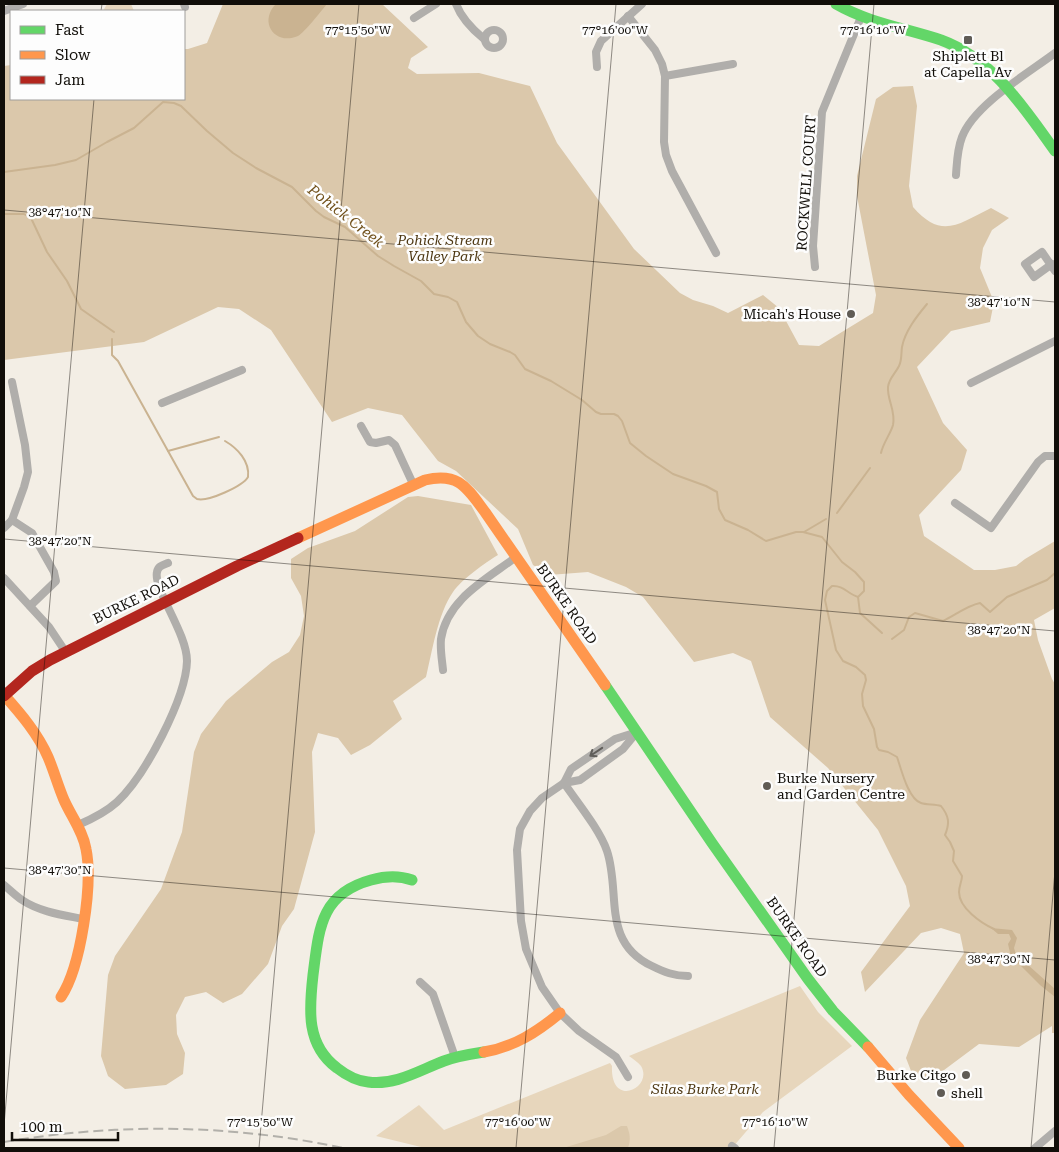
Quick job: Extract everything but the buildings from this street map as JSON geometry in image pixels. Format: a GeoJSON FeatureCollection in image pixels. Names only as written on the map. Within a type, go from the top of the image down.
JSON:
{"type":"FeatureCollection","features":[{"type":"Feature","properties":{"kind":"street"},"geometry":{"type":"LineString","coordinates":[[4,11],[23,4]]}},
{"type":"Feature","properties":{"kind":"street"},"geometry":{"type":"LineString","coordinates":[[414,18],[436,4]]}},
{"type":"Feature","properties":{"kind":"street"},"geometry":{"type":"LineString","coordinates":[[456,4],[472,28],[484,38]]}},
{"type":"Feature","properties":{"kind":"street"},"geometry":{"type":"LineString","coordinates":[[597,67],[596,52],[600,42],[642,4]]}},
{"type":"Feature","properties":{"kind":"street"},"geometry":{"type":"LineString","coordinates":[[836,4],[861,18],[932,37],[960,48],[989,68],[1007,88],[1055,151]]}},
{"type":"Feature","properties":{"kind":"street"},"geometry":{"type":"LineString","coordinates":[[628,16],[655,50],[662,64],[665,76],[664,142],[666,155],[716,254]]}},
{"type":"Feature","properties":{"kind":"street","name":"ROCKWELL COURT"},"geometry":{"type":"LineString","coordinates":[[815,267],[813,246],[822,112],[861,18]]}},
{"type":"Feature","properties":{"kind":"street"},"geometry":{"type":"LineString","coordinates":[[956,175],[959,146],[968,125],[976,114],[1055,52]]}},
{"type":"Feature","properties":{"kind":"street"},"geometry":{"type":"LineString","coordinates":[[665,76],[733,64]]}},
{"type":"Feature","properties":{"kind":"street"},"geometry":{"type":"LineString","coordinates":[[971,383],[1055,342]]}},
{"type":"Feature","properties":{"kind":"street"},"geometry":{"type":"LineString","coordinates":[[162,403],[242,370]]}},
{"type":"Feature","properties":{"kind":"street"},"geometry":{"type":"LineString","coordinates":[[4,528],[12,520],[28,472],[25,444],[12,382]]}},
{"type":"Feature","properties":{"kind":"street"},"geometry":{"type":"LineString","coordinates":[[361,426],[370,442],[376,443],[389,440],[395,444],[414,486]]}},
{"type":"Feature","properties":{"kind":"street"},"geometry":{"type":"LineString","coordinates":[[955,503],[991,528],[1038,462],[1045,456],[1055,456]]}},
{"type":"Feature","properties":{"kind":"street","name":"BURKE ROAD"},"geometry":{"type":"LineString","coordinates":[[4,695],[32,671],[65,651],[237,566],[431,478],[442,476],[453,478],[468,489],[485,512],[712,844],[817,992],[959,1148]]}},
{"type":"Feature","properties":{"kind":"street"},"geometry":{"type":"LineString","coordinates":[[12,520],[32,533],[54,572],[56,581],[30,606]]}},
{"type":"Feature","properties":{"kind":"street"},"geometry":{"type":"LineString","coordinates":[[443,670],[441,639],[451,612],[469,592],[516,557]]}},
{"type":"Feature","properties":{"kind":"street"},"geometry":{"type":"LineString","coordinates":[[78,825],[106,811],[128,791],[163,733],[181,690],[187,656],[183,637],[158,584],[156,573],[159,567],[168,563]]}},
{"type":"Feature","properties":{"kind":"street"},"geometry":{"type":"LineString","coordinates":[[4,578],[50,627],[65,651]]}},
{"type":"Feature","properties":{"kind":"street"},"geometry":{"type":"LineString","coordinates":[[4,695],[38,738],[48,758],[61,794],[78,825],[84,841],[87,864],[87,893],[75,971],[69,986],[61,997]]}},
{"type":"Feature","properties":{"kind":"street"},"geometry":{"type":"LineString","coordinates":[[564,783],[571,769],[615,739],[637,732]]}},
{"type":"Feature","properties":{"kind":"street"},"geometry":{"type":"LineString","coordinates":[[628,1077],[616,1057],[579,1031],[560,1013],[542,987],[526,948],[521,921],[517,850],[520,828],[530,811],[542,798],[564,783],[580,780],[623,749],[637,732]]}},
{"type":"Feature","properties":{"kind":"street"},"geometry":{"type":"LineString","coordinates":[[564,783],[606,850],[611,866],[615,919],[618,930],[625,942],[647,964],[671,975],[688,976]]}},
{"type":"Feature","properties":{"kind":"street"},"geometry":{"type":"LineString","coordinates":[[412,880],[404,876],[393,875],[361,881],[344,891],[329,906],[321,922],[317,938],[309,1008],[310,1025],[314,1040],[329,1062],[344,1074],[361,1081],[377,1083],[397,1080],[455,1057],[498,1049],[519,1042],[538,1031],[560,1013]]}},
{"type":"Feature","properties":{"kind":"street"},"geometry":{"type":"LineString","coordinates":[[4,885],[22,900],[33,906],[53,913],[83,919]]}},
{"type":"Feature","properties":{"kind":"street"},"geometry":{"type":"LineString","coordinates":[[420,982],[433,994],[455,1057]]}},
{"type":"Feature","properties":{"kind":"street"},"geometry":{"type":"LineString","coordinates":[[1035,1148],[1055,1131]]}},
{"type":"Feature","properties":{"kind":"green space"},"geometry":{"type":"Polygon","coordinates":[[[107,4],[131,4],[134,10],[104,10],[107,4]]]}},
{"type":"Feature","properties":{"kind":"green space","name":"Pohick Stream Valley Park"},"geometry":{"type":"Polygon","coordinates":[[[223,4],[382,4],[428,47],[411,58],[408,68],[417,74],[479,73],[530,86],[557,143],[634,249],[680,293],[728,313],[763,295],[779,308],[799,345],[819,346],[873,313],[876,295],[857,196],[857,176],[876,99],[893,87],[913,86],[917,106],[909,186],[913,207],[923,217],[942,226],[959,223],[991,208],[1009,218],[992,230],[983,248],[980,268],[994,302],[990,322],[951,331],[917,367],[943,423],[967,450],[961,470],[919,515],[924,536],[974,570],[995,570],[1016,566],[1055,541],[1055,608],[1034,620],[1038,640],[1055,684],[1055,1033],[1052,1033],[1052,1026],[1019,1047],[979,1044],[932,1079],[913,1076],[906,1058],[920,1020],[964,953],[960,934],[941,928],[921,933],[865,992],[861,972],[910,906],[906,886],[878,830],[828,768],[770,717],[751,661],[733,653],[694,662],[643,597],[626,587],[588,572],[549,575],[533,565],[518,529],[456,471],[438,461],[402,415],[368,408],[332,422],[271,330],[239,309],[218,307],[144,342],[4,360],[4,66],[10,65],[10,100],[185,100],[185,49],[207,43],[223,4]]]}},
{"type":"Feature","properties":{"kind":"green space"},"geometry":{"type":"Polygon","coordinates":[[[418,496],[471,505],[498,555],[480,567],[453,592],[443,611],[436,633],[426,677],[393,701],[402,719],[370,745],[351,755],[338,738],[318,733],[312,752],[315,832],[294,909],[282,926],[268,964],[242,994],[223,1003],[206,992],[185,997],[176,1015],[177,1034],[185,1053],[183,1074],[166,1085],[125,1089],[108,1076],[101,1056],[108,975],[115,956],[161,889],[182,832],[194,752],[201,734],[226,701],[272,662],[289,652],[300,635],[304,616],[301,596],[291,578],[291,559],[308,548],[355,531],[408,497],[418,496]]]}},
{"type":"Feature","properties":{"kind":"green space","name":"Silas Burke Park"},"geometry":{"type":"Polygon","coordinates":[[[800,986],[818,1012],[852,1046],[763,1112],[732,1148],[425,1148],[376,1136],[419,1105],[444,1130],[610,1063],[613,1079],[618,1087],[624,1091],[631,1090],[642,1081],[643,1074],[641,1066],[629,1056],[800,986]]]}},
{"type":"Feature","properties":{"kind":"green space"},"geometry":{"type":"Polygon","coordinates":[[[621,1126],[627,1126],[628,1129],[630,1140],[628,1148],[563,1148],[606,1135],[621,1126]]]}},
{"type":"Feature","properties":{"kind":"shaded area"},"geometry":{"type":"Polygon","coordinates":[[[276,4],[327,4],[301,34],[290,38],[282,38],[276,35],[269,25],[271,11],[276,4]]]}},
{"type":"Feature","properties":{"kind":"shaded area"},"geometry":{"type":"Polygon","coordinates":[[[991,928],[1012,930],[1017,938],[1014,948],[1017,958],[1028,965],[1055,989],[1055,997],[1019,964],[1012,961],[1008,944],[1011,939],[1009,934],[998,934],[991,928]]]}},
{"type":"Feature","properties":{"kind":"waterway","name":"Pohick Creek"},"geometry":{"type":"LineString","coordinates":[[4,172],[76,160],[134,128],[163,102],[181,106],[233,153],[256,168],[292,187],[316,211],[345,227],[378,256],[421,281],[434,294],[448,297],[457,302],[466,322],[478,336],[490,344],[515,355],[525,369],[551,381],[582,400],[596,412],[618,416],[622,421],[630,443],[646,456],[673,474],[717,492],[719,509],[725,520],[748,530],[766,541],[796,532],[822,537],[842,562],[864,582],[864,591],[858,597],[839,587],[832,586],[827,591],[825,600],[836,650],[843,661],[856,667],[865,675],[866,680],[862,694],[863,706],[874,729],[877,747],[879,750],[897,757],[909,790],[916,800],[923,804],[941,806],[944,810],[948,820],[945,835],[954,851],[953,861],[962,876],[959,890],[960,898],[972,914],[994,929]]}},
{"type":"Feature","properties":{"kind":"waterway"},"geometry":{"type":"LineString","coordinates":[[4,214],[24,214],[31,218],[47,252],[67,281],[81,309],[114,332]]}},
{"type":"Feature","properties":{"kind":"waterway"},"geometry":{"type":"LineString","coordinates":[[881,453],[894,420],[888,387],[900,364],[906,335],[915,319],[927,304]]}},
{"type":"Feature","properties":{"kind":"waterway"},"geometry":{"type":"LineString","coordinates":[[112,339],[112,355],[118,361],[193,496],[197,499],[209,498],[225,493],[245,481],[248,477],[245,460],[234,447],[225,441]]}},
{"type":"Feature","properties":{"kind":"waterway"},"geometry":{"type":"LineString","coordinates":[[168,451],[219,437]]}},
{"type":"Feature","properties":{"kind":"waterway"},"geometry":{"type":"LineString","coordinates":[[837,513],[870,468]]}},
{"type":"Feature","properties":{"kind":"waterway"},"geometry":{"type":"LineString","coordinates":[[804,532],[826,519]]}},
{"type":"Feature","properties":{"kind":"waterway"},"geometry":{"type":"LineString","coordinates":[[892,639],[904,630],[909,617],[915,613],[943,621],[966,608],[980,603],[990,612],[1007,597],[1047,580],[1055,573]]}},
{"type":"Feature","properties":{"kind":"waterway"},"geometry":{"type":"LineString","coordinates":[[858,597],[860,613],[882,633]]}},
{"type":"Feature","properties":{"kind":"railway"},"geometry":{"type":"LineString","coordinates":[[4,1142],[88,1132],[174,1129],[259,1134],[343,1148]]}},
{"type":"Feature","properties":{"kind":"traffic: fast"},"geometry":{"type":"LineString","coordinates":[[836,4],[874,21],[941,40],[960,48],[992,72],[1006,86],[1055,151]]}},
{"type":"Feature","properties":{"kind":"traffic: fast"},"geometry":{"type":"LineString","coordinates":[[605,685],[712,843],[808,979],[833,1011],[868,1047]]}},
{"type":"Feature","properties":{"kind":"traffic: fast"},"geometry":{"type":"LineString","coordinates":[[412,880],[402,877],[371,880],[354,886],[341,894],[332,904],[321,928],[315,958],[311,1001],[312,1026],[315,1038],[327,1059],[337,1068],[360,1080],[378,1083],[407,1076],[449,1059],[484,1052]]}},
{"type":"Feature","properties":{"kind":"traffic: slow"},"geometry":{"type":"LineString","coordinates":[[298,538],[425,480],[437,478],[454,480],[467,489],[485,512],[605,685]]}},
{"type":"Feature","properties":{"kind":"traffic: slow"},"geometry":{"type":"LineString","coordinates":[[4,695],[29,725],[44,749],[86,849],[88,883],[84,925],[74,966],[61,997]]}},
{"type":"Feature","properties":{"kind":"traffic: slow"},"geometry":{"type":"LineString","coordinates":[[484,1052],[495,1050],[525,1038],[560,1013]]}},
{"type":"Feature","properties":{"kind":"traffic: slow"},"geometry":{"type":"LineString","coordinates":[[868,1047],[909,1095],[959,1148]]}},
{"type":"Feature","properties":{"kind":"traffic: jam"},"geometry":{"type":"LineString","coordinates":[[4,696],[32,671],[50,660],[237,566],[298,538]]}},
{"type":"Feature","properties":{"kind":"place","name":"Shiplett Bl at Capella Av"},"geometry":{"type":"Point","coordinates":[968,40]}},
{"type":"Feature","properties":{"kind":"place","name":"Micah's House"},"geometry":{"type":"Point","coordinates":[851,314]}},
{"type":"Feature","properties":{"kind":"place","name":"Burke Nursery and Garden Centre"},"geometry":{"type":"Point","coordinates":[767,786]}},
{"type":"Feature","properties":{"kind":"place","name":"Burke Citgo"},"geometry":{"type":"Point","coordinates":[966,1075]}},
{"type":"Feature","properties":{"kind":"place","name":"shell"},"geometry":{"type":"Point","coordinates":[941,1093]}}]}
